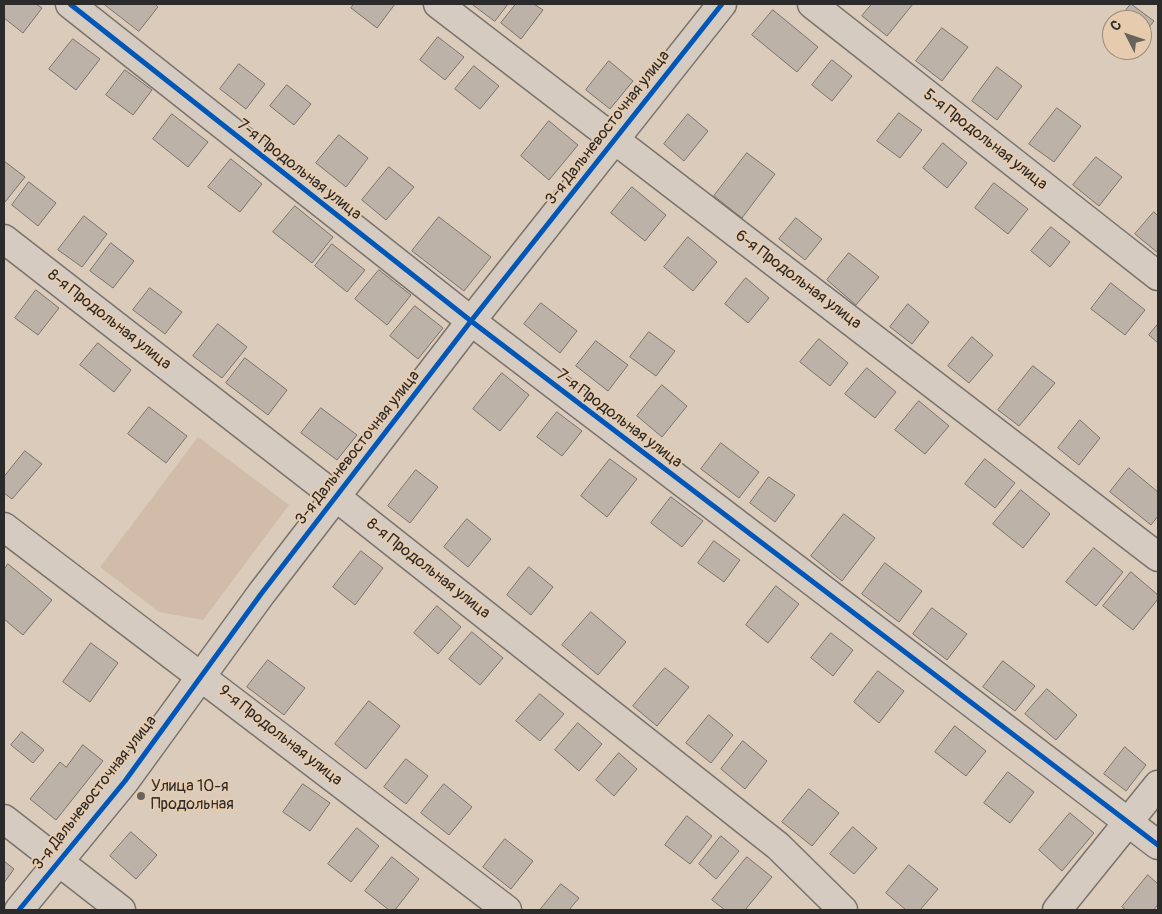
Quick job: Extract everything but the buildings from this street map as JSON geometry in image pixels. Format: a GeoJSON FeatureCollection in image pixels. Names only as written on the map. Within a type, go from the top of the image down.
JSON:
{"type":"FeatureCollection","features":[{"type":"Feature","properties":{"kind":"street","name":"7-я Продольная улица"},"geometry":{"type":"LineString","coordinates":[[70,4],[471,321],[1158,845]]}},
{"type":"Feature","properties":{"kind":"street","name":"6-я Продольная улица"},"geometry":{"type":"LineString","coordinates":[[438,4],[1158,557]]}},
{"type":"Feature","properties":{"kind":"street","name":"3-я Дальневосточная улица"},"geometry":{"type":"LineString","coordinates":[[19,910],[125,781],[200,675],[471,321],[722,4]]}},
{"type":"Feature","properties":{"kind":"street","name":"5-я Продольная улица"},"geometry":{"type":"LineString","coordinates":[[812,4],[1158,276]]}},
{"type":"Feature","properties":{"kind":"street","name":"8-я Продольная улица"},"geometry":{"type":"LineString","coordinates":[[4,239],[336,497],[778,846],[843,910]]}},
{"type":"Feature","properties":{"kind":"street","name":"9-я Продольная улица"},"geometry":{"type":"LineString","coordinates":[[4,527],[507,910]]}},
{"type":"Feature","properties":{"kind":"street"},"geometry":{"type":"LineString","coordinates":[[1057,910],[1158,784]]}},
{"type":"Feature","properties":{"kind":"street"},"geometry":{"type":"LineString","coordinates":[[4,819],[121,910]]}},
{"type":"Feature","properties":{"kind":"shaded area"},"geometry":{"type":"Polygon","coordinates":[[[198,437],[289,505],[203,620],[159,612],[100,567],[198,437]]]}},
{"type":"Feature","properties":{"kind":"cycle path"},"geometry":{"type":"LineString","coordinates":[[70,4],[471,321],[1158,845]]}},
{"type":"Feature","properties":{"kind":"cycle path"},"geometry":{"type":"LineString","coordinates":[[19,910],[125,781],[261,594],[471,321],[722,4]]}},
{"type":"Feature","properties":{"kind":"place","name":"Улица 10-я Продольная"},"geometry":{"type":"Point","coordinates":[141,796]}}]}
